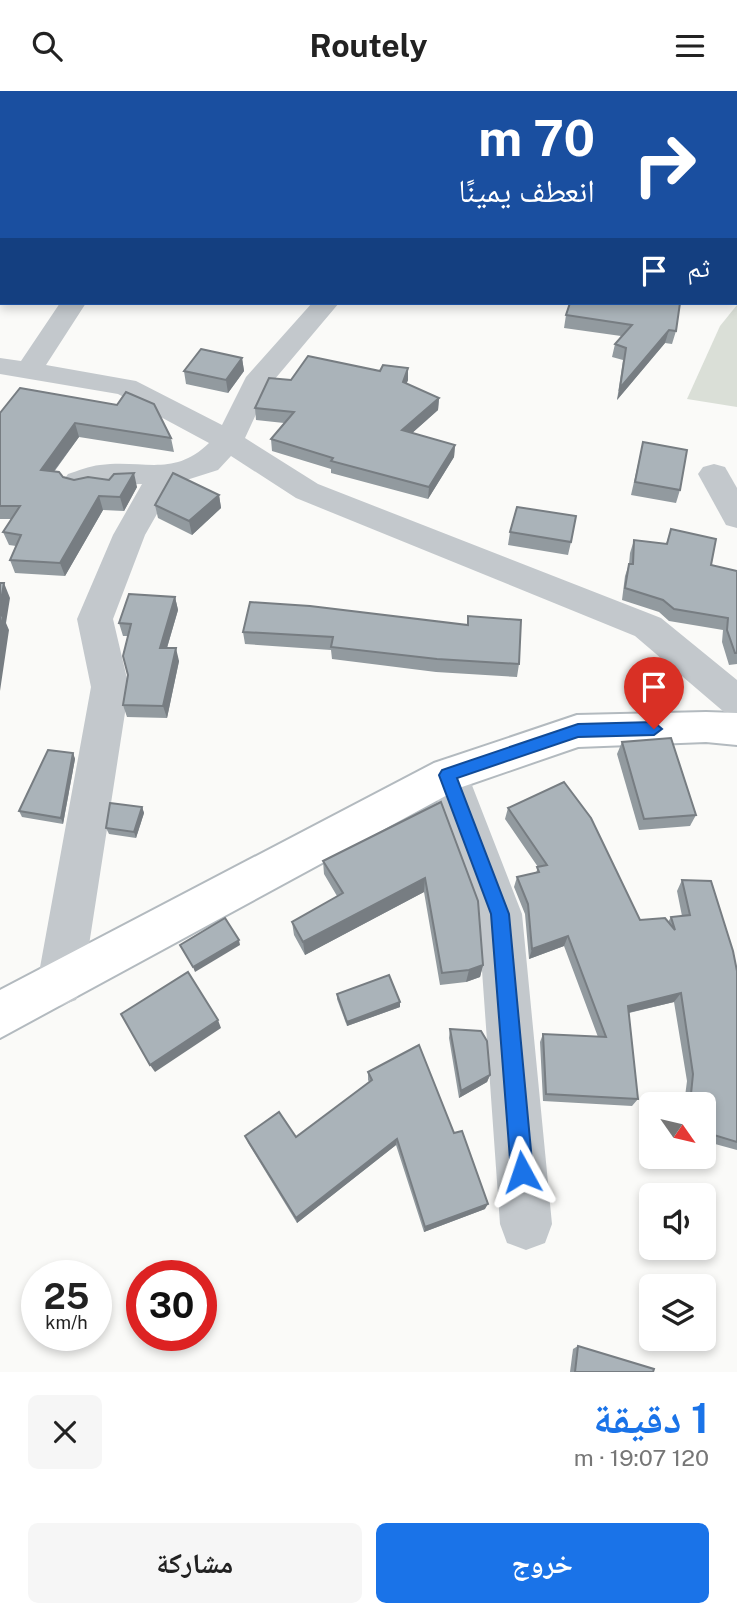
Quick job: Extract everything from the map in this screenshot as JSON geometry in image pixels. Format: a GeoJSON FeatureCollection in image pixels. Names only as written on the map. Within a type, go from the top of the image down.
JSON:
{"type":"FeatureCollection","features":[{"type":"Feature","properties":{"kind":"main road"},"geometry":{"type":"LineString","coordinates":[[0,1015],[447,775],[578,731],[706,727],[737,729]]}},
{"type":"Feature","properties":{"kind":"street"},"geometry":{"type":"LineString","coordinates":[[14,369],[71,305]]}},
{"type":"Feature","properties":{"kind":"street"},"geometry":{"type":"LineString","coordinates":[[79,481],[100,475],[141,474],[162,477],[207,463],[229,441],[256,383],[324,305]]}},
{"type":"Feature","properties":{"kind":"street"},"geometry":{"type":"LineString","coordinates":[[14,369],[126,387],[229,441],[307,491],[648,627],[737,701]]}},
{"type":"Feature","properties":{"kind":"street"},"geometry":{"type":"LineString","coordinates":[[714,474],[737,517]]}},
{"type":"Feature","properties":{"kind":"street"},"geometry":{"type":"LineString","coordinates":[[60,983],[110,687],[95,619],[129,535],[162,477]]}},
{"type":"Feature","properties":{"kind":"street"},"geometry":{"type":"LineString","coordinates":[[447,775],[500,914],[526,1224]]}},
{"type":"Feature","properties":{"kind":"shaded area"},"geometry":{"type":"Polygon","coordinates":[[[737,305],[737,407],[687,399],[720,326],[737,305]]]}},
{"type":"Feature","properties":{"kind":"building"},"geometry":{"type":"Polygon","coordinates":[[[569,305],[680,305],[676,331],[669,330],[620,388],[626,348],[615,344],[632,325],[566,315],[569,305]]]}},
{"type":"Feature","properties":{"kind":"building"},"geometry":{"type":"Polygon","coordinates":[[[201,349],[242,358],[226,380],[184,371],[201,349]]]}},
{"type":"Feature","properties":{"kind":"building"},"geometry":{"type":"Polygon","coordinates":[[[308,356],[380,371],[383,365],[408,368],[403,382],[439,398],[402,430],[455,445],[429,487],[331,461],[333,458],[271,439],[294,412],[255,408],[269,378],[291,380],[308,356]]]}},
{"type":"Feature","properties":{"kind":"building"},"geometry":{"type":"Polygon","coordinates":[[[20,388],[117,405],[126,392],[154,404],[171,438],[75,423],[41,470],[59,472],[63,477],[74,480],[88,477],[109,480],[114,474],[134,473],[120,497],[99,496],[60,563],[10,560],[21,535],[3,532],[20,506],[0,506],[0,413],[20,388]]]}},
{"type":"Feature","properties":{"kind":"building"},"geometry":{"type":"Polygon","coordinates":[[[643,442],[687,450],[680,490],[635,482],[643,442]]]}},
{"type":"Feature","properties":{"kind":"building"},"geometry":{"type":"Polygon","coordinates":[[[173,473],[219,495],[189,521],[155,505],[173,473]]]}},
{"type":"Feature","properties":{"kind":"building"},"geometry":{"type":"Polygon","coordinates":[[[517,507],[576,516],[571,542],[510,532],[517,507]]]}},
{"type":"Feature","properties":{"kind":"building"},"geometry":{"type":"Polygon","coordinates":[[[671,529],[716,539],[711,565],[737,571],[737,653],[727,630],[728,618],[674,609],[663,600],[625,588],[629,564],[633,564],[634,540],[667,544],[671,529]]]}},
{"type":"Feature","properties":{"kind":"building"},"geometry":{"type":"Polygon","coordinates":[[[0,583],[4,583],[0,606],[0,583]]]}},
{"type":"Feature","properties":{"kind":"building"},"geometry":{"type":"Polygon","coordinates":[[[129,594],[175,597],[160,648],[176,648],[163,706],[123,705],[128,675],[123,656],[131,624],[119,623],[129,594]]]}},
{"type":"Feature","properties":{"kind":"building"},"geometry":{"type":"Polygon","coordinates":[[[250,602],[310,606],[468,625],[468,616],[521,620],[519,664],[437,659],[331,647],[333,637],[243,632],[250,602]]]}},
{"type":"Feature","properties":{"kind":"building"},"geometry":{"type":"Polygon","coordinates":[[[671,738],[696,815],[644,819],[622,742],[671,738]]]}},
{"type":"Feature","properties":{"kind":"building"},"geometry":{"type":"Polygon","coordinates":[[[48,750],[73,753],[61,818],[19,811],[48,750]]]}},
{"type":"Feature","properties":{"kind":"building"},"geometry":{"type":"Polygon","coordinates":[[[564,782],[591,818],[640,920],[665,918],[675,930],[671,917],[690,915],[682,880],[711,881],[737,971],[737,1142],[716,1136],[716,1092],[691,1092],[693,1074],[681,993],[628,1006],[638,1099],[546,1094],[543,1034],[606,1037],[568,936],[532,949],[528,904],[517,877],[539,872],[537,867],[547,865],[508,808],[564,782]]]}},
{"type":"Feature","properties":{"kind":"building"},"geometry":{"type":"Polygon","coordinates":[[[441,802],[478,901],[483,965],[469,970],[442,973],[425,878],[303,942],[292,922],[343,893],[323,861],[441,802]]]}},
{"type":"Feature","properties":{"kind":"building"},"geometry":{"type":"Polygon","coordinates":[[[110,803],[142,807],[134,832],[106,828],[110,803]]]}},
{"type":"Feature","properties":{"kind":"building"},"geometry":{"type":"Polygon","coordinates":[[[225,918],[239,940],[193,967],[180,945],[225,918]]]}},
{"type":"Feature","properties":{"kind":"building"},"geometry":{"type":"Polygon","coordinates":[[[188,972],[218,1020],[150,1065],[121,1014],[188,972]]]}},
{"type":"Feature","properties":{"kind":"building"},"geometry":{"type":"Polygon","coordinates":[[[389,975],[400,1002],[347,1022],[337,994],[389,975]]]}},
{"type":"Feature","properties":{"kind":"building"},"geometry":{"type":"Polygon","coordinates":[[[450,1029],[481,1031],[487,1041],[490,1075],[461,1091],[450,1029]]]}},
{"type":"Feature","properties":{"kind":"building"},"geometry":{"type":"Polygon","coordinates":[[[419,1045],[454,1133],[462,1131],[488,1204],[425,1227],[397,1139],[296,1218],[245,1136],[279,1112],[296,1137],[372,1080],[368,1072],[419,1045]]]}},
{"type":"Feature","properties":{"kind":"building"},"geometry":{"type":"Polygon","coordinates":[[[578,1346],[654,1369],[653,1372],[575,1372],[578,1346]]]}},
{"type":"Feature","properties":{"kind":"route"},"geometry":{"type":"LineString","coordinates":[[522,1172],[500,914],[447,775],[578,731],[654,729]]}}]}
